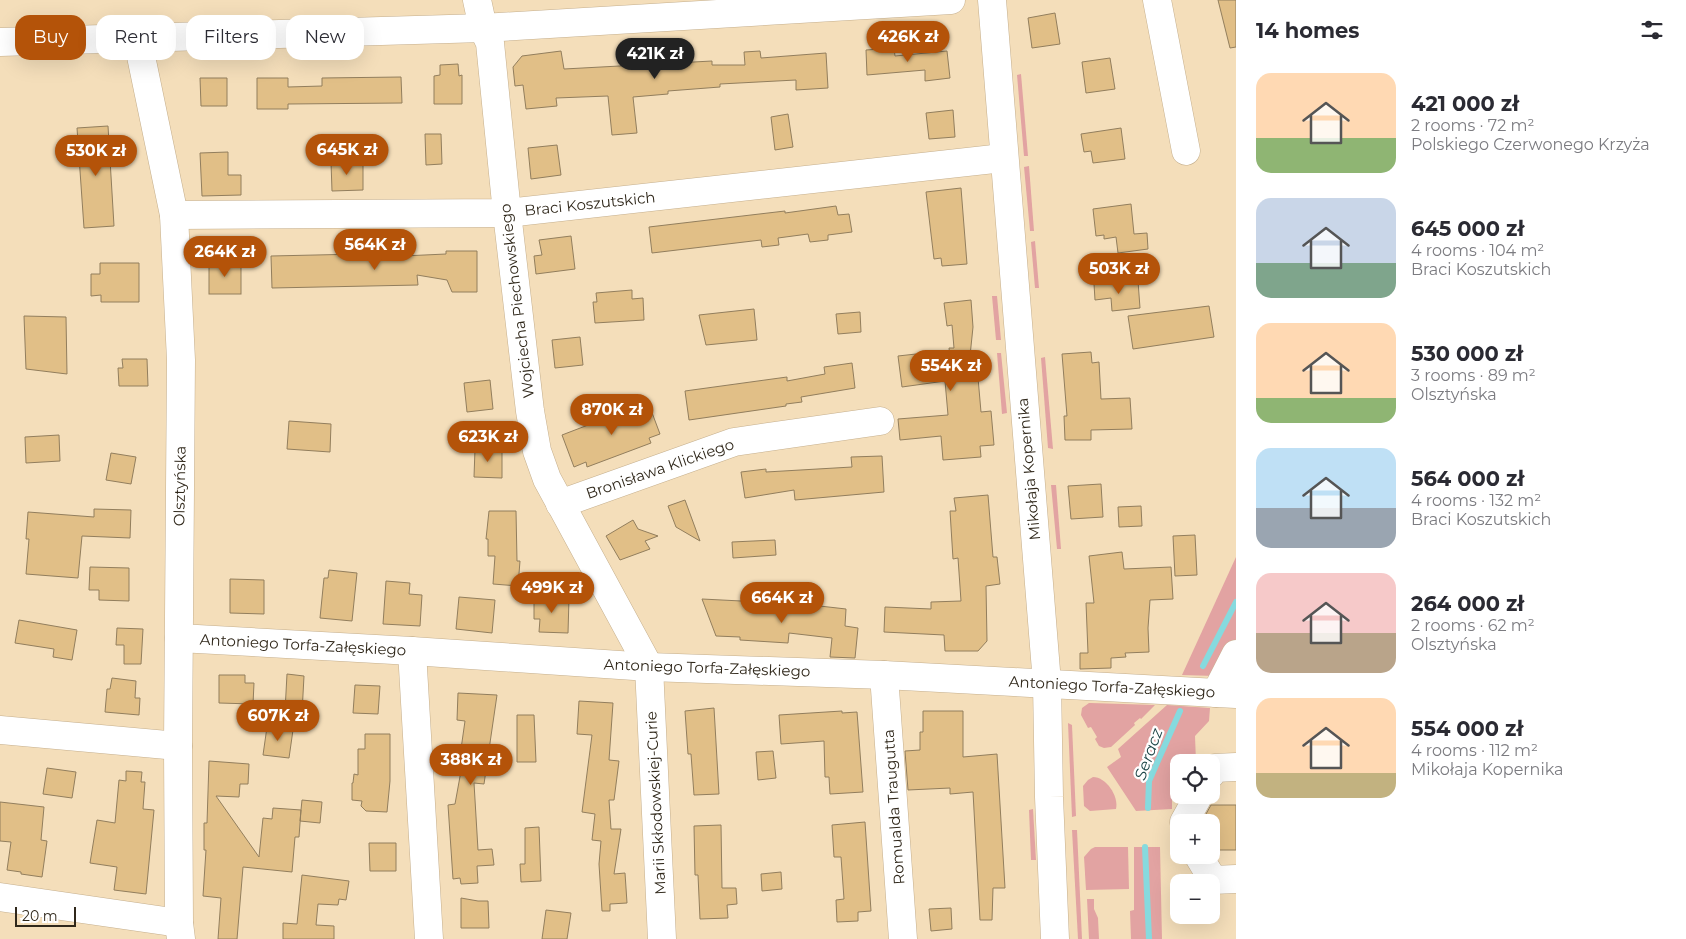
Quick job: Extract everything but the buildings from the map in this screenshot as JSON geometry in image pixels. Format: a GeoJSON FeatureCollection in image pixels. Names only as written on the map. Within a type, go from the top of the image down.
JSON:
{"type":"FeatureCollection","features":[{"type":"Feature","properties":{"kind":"street","name":"Wojciecha Piechowskiego"},"geometry":{"type":"LineString","coordinates":[[477,0],[483,28],[490,43],[507,213],[531,419],[537,451],[547,479],[649,667]]}},
{"type":"Feature","properties":{"kind":"street"},"geometry":{"type":"LineString","coordinates":[[176,36],[483,28],[951,0]]}},
{"type":"Feature","properties":{"kind":"street","name":"Mikołaja Kopernika"},"geometry":{"type":"LineString","coordinates":[[992,0],[1047,683],[1049,796],[1055,939]]}},
{"type":"Feature","properties":{"kind":"street"},"geometry":{"type":"LineString","coordinates":[[1158,0],[1186,151]]}},
{"type":"Feature","properties":{"kind":"street"},"geometry":{"type":"LineString","coordinates":[[0,42],[96,38]]}},
{"type":"Feature","properties":{"kind":"street","name":"Olsztyńska"},"geometry":{"type":"LineString","coordinates":[[142,60],[174,215],[182,360],[178,746],[180,931]]}},
{"type":"Feature","properties":{"kind":"street","name":"Braci Koszutskich"},"geometry":{"type":"LineString","coordinates":[[174,215],[507,213],[1004,158]]}},
{"type":"Feature","properties":{"kind":"street","name":"Bronisława Klickiego"},"geometry":{"type":"LineString","coordinates":[[560,504],[734,442],[880,421]]}},
{"type":"Feature","properties":{"kind":"street","name":"Antoniego Torfa-Załęskiego"},"geometry":{"type":"LineString","coordinates":[[179,638],[649,667],[884,675],[1226,693]]}},
{"type":"Feature","properties":{"kind":"street"},"geometry":{"type":"LineString","coordinates":[[412,651],[429,939]]}},
{"type":"Feature","properties":{"kind":"street"},"geometry":{"type":"LineString","coordinates":[[1226,693],[1236,654]]}},
{"type":"Feature","properties":{"kind":"street","name":"Marii Skłodowskiej-Curie"},"geometry":{"type":"LineString","coordinates":[[649,667],[662,939]]}},
{"type":"Feature","properties":{"kind":"street","name":"Romualda Traugutta"},"geometry":{"type":"LineString","coordinates":[[884,675],[904,939]]}},
{"type":"Feature","properties":{"kind":"street"},"geometry":{"type":"LineString","coordinates":[[0,730],[178,746]]}},
{"type":"Feature","properties":{"kind":"street"},"geometry":{"type":"LineString","coordinates":[[1220,768],[1236,767]]}},
{"type":"Feature","properties":{"kind":"street"},"geometry":{"type":"LineString","coordinates":[[1203,864],[1213,880],[1236,879]]}},
{"type":"Feature","properties":{"kind":"street"},"geometry":{"type":"LineString","coordinates":[[0,897],[180,931]]}},
{"type":"Feature","properties":{"kind":"shaded area"},"geometry":{"type":"Polygon","coordinates":[[[1021,74],[1028,156],[1024,156],[1017,75],[1021,74]]]}},
{"type":"Feature","properties":{"kind":"shaded area"},"geometry":{"type":"Polygon","coordinates":[[[1029,166],[1034,231],[1030,231],[1024,167],[1029,166]]]}},
{"type":"Feature","properties":{"kind":"shaded area"},"geometry":{"type":"Polygon","coordinates":[[[1035,241],[1039,288],[1035,288],[1031,242],[1035,241]]]}},
{"type":"Feature","properties":{"kind":"shaded area"},"geometry":{"type":"Polygon","coordinates":[[[992,296],[997,296],[1001,340],[996,340],[992,296]]]}},
{"type":"Feature","properties":{"kind":"shaded area"},"geometry":{"type":"Polygon","coordinates":[[[997,353],[1001,353],[1007,413],[1002,414],[997,353]]]}},
{"type":"Feature","properties":{"kind":"shaded area"},"geometry":{"type":"Polygon","coordinates":[[[1045,357],[1053,449],[1048,448],[1041,358],[1045,357]]]}},
{"type":"Feature","properties":{"kind":"shaded area"},"geometry":{"type":"Polygon","coordinates":[[[1051,485],[1056,485],[1061,549],[1057,549],[1051,485]]]}},
{"type":"Feature","properties":{"kind":"shaded area"},"geometry":{"type":"Polygon","coordinates":[[[1236,557],[1236,639],[1215,676],[1182,675],[1236,557]]]}},
{"type":"Feature","properties":{"kind":"shaded area"},"geometry":{"type":"Polygon","coordinates":[[[1089,703],[1155,705],[1111,747],[1104,748],[1099,746],[1095,739],[1097,737],[1091,727],[1088,728],[1081,715],[1082,708],[1089,703]]]}},
{"type":"Feature","properties":{"kind":"shaded area"},"geometry":{"type":"Polygon","coordinates":[[[1167,705],[1210,708],[1209,721],[1195,736],[1196,754],[1170,754],[1170,804],[1172,804],[1172,809],[1136,811],[1107,767],[1121,757],[1118,749],[1167,705]]]}},
{"type":"Feature","properties":{"kind":"shaded area"},"geometry":{"type":"Polygon","coordinates":[[[1068,723],[1072,725],[1076,816],[1072,817],[1068,723]]]}},
{"type":"Feature","properties":{"kind":"shaded area"},"geometry":{"type":"Polygon","coordinates":[[[1093,777],[1102,780],[1110,788],[1116,799],[1116,809],[1090,811],[1084,806],[1083,786],[1093,777]]]}},
{"type":"Feature","properties":{"kind":"shaded area"},"geometry":{"type":"Polygon","coordinates":[[[1033,809],[1036,860],[1031,860],[1029,810],[1033,809]]]}},
{"type":"Feature","properties":{"kind":"shaded area"},"geometry":{"type":"Polygon","coordinates":[[[1072,830],[1077,830],[1082,939],[1078,939],[1072,830]]]}},
{"type":"Feature","properties":{"kind":"shaded area"},"geometry":{"type":"Polygon","coordinates":[[[1095,847],[1128,847],[1129,889],[1086,890],[1084,857],[1095,847]]]}},
{"type":"Feature","properties":{"kind":"shaded area"},"geometry":{"type":"Polygon","coordinates":[[[1134,847],[1160,847],[1162,939],[1131,939],[1130,911],[1134,910],[1134,847]]]}},
{"type":"Feature","properties":{"kind":"shaded area"},"geometry":{"type":"Polygon","coordinates":[[[1087,899],[1094,899],[1094,909],[1098,918],[1099,939],[1089,939],[1087,899]]]}},
{"type":"Feature","properties":{"kind":"waterway","name":"Seracz"},"geometry":{"type":"LineString","coordinates":[[1203,666],[1236,602]]}},
{"type":"Feature","properties":{"kind":"waterway","name":"Seracz"},"geometry":{"type":"LineString","coordinates":[[1148,808],[1149,781],[1180,711]]}},
{"type":"Feature","properties":{"kind":"waterway","name":"Seracz"},"geometry":{"type":"LineString","coordinates":[[1145,847],[1149,939]]}}]}
